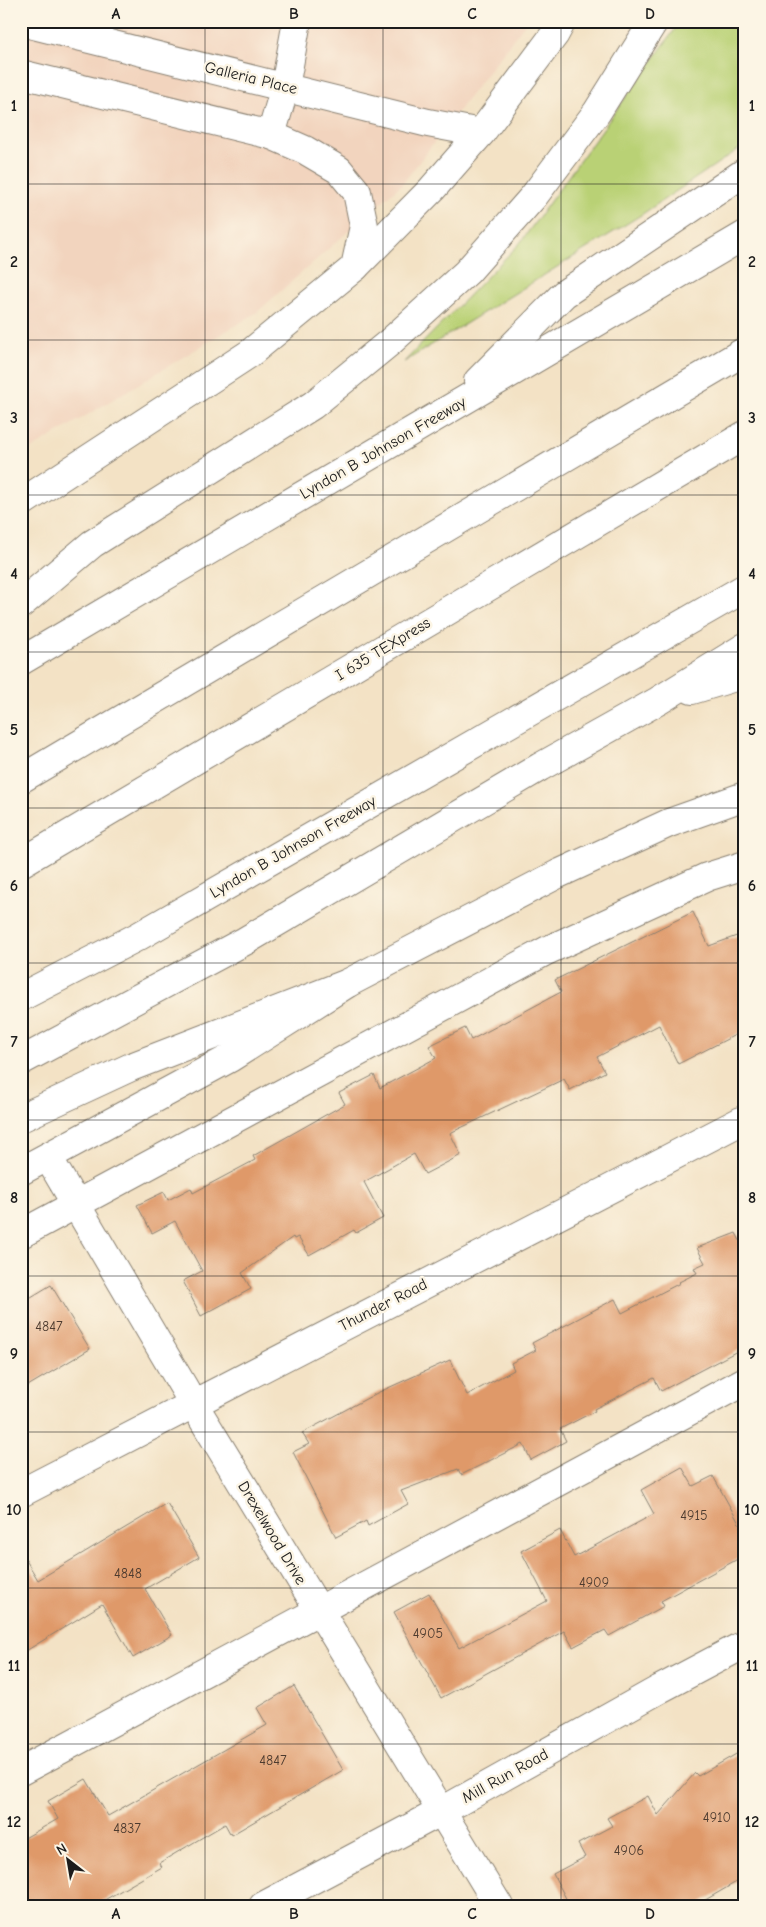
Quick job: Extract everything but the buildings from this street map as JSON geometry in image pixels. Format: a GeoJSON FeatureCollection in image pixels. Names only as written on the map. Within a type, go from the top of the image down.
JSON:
{"type":"FeatureCollection","features":[{"type":"Feature","properties":{"kind":"main road"},"geometry":{"type":"LineString","coordinates":[[271,134],[284,87],[297,21]]}},
{"type":"Feature","properties":{"kind":"main road"},"geometry":{"type":"LineString","coordinates":[[21,503],[249,354],[355,267],[432,189],[480,133],[555,34],[562,21]]}},
{"type":"Feature","properties":{"kind":"main road"},"geometry":{"type":"LineString","coordinates":[[21,604],[92,544],[312,405],[390,342],[467,272],[534,196],[597,112],[654,21]]}},
{"type":"Feature","properties":{"kind":"main road","name":"Galleria Place"},"geometry":{"type":"LineString","coordinates":[[21,22],[428,123],[480,133]]}},
{"type":"Feature","properties":{"kind":"main road"},"geometry":{"type":"LineString","coordinates":[[21,74],[271,134],[305,150],[339,170],[358,192],[364,226],[355,267]]}},
{"type":"Feature","properties":{"kind":"main road"},"geometry":{"type":"LineString","coordinates":[[450,409],[564,294],[745,172]]}},
{"type":"Feature","properties":{"kind":"main road","name":"Lyndon B Johnson Freeway"},"geometry":{"type":"LineString","coordinates":[[21,661],[745,235]]}},
{"type":"Feature","properties":{"kind":"main road"},"geometry":{"type":"LineString","coordinates":[[21,779],[745,351]]}},
{"type":"Feature","properties":{"kind":"main road","name":"I 635 TEXpress"},"geometry":{"type":"LineString","coordinates":[[21,863],[745,435]]}},
{"type":"Feature","properties":{"kind":"main road","name":"Lyndon B Johnson Freeway"},"geometry":{"type":"LineString","coordinates":[[21,997],[139,936],[745,588]]}},
{"type":"Feature","properties":{"kind":"main road"},"geometry":{"type":"LineString","coordinates":[[21,1061],[245,941],[540,767],[658,701],[745,647]]}},
{"type":"Feature","properties":{"kind":"main road"},"geometry":{"type":"LineString","coordinates":[[658,701],[745,674]]}},
{"type":"Feature","properties":{"kind":"main road"},"geometry":{"type":"LineString","coordinates":[[21,1172],[230,1058],[348,984],[558,874],[669,822],[745,796]]}},
{"type":"Feature","properties":{"kind":"main road"},"geometry":{"type":"LineString","coordinates":[[21,1234],[546,951],[707,877],[745,865]]}},
{"type":"Feature","properties":{"kind":"main road"},"geometry":{"type":"LineString","coordinates":[[21,1118],[131,1067],[348,984]]}},
{"type":"Feature","properties":{"kind":"main road","name":"Thunder Road"},"geometry":{"type":"LineString","coordinates":[[21,1493],[745,1119]]}},
{"type":"Feature","properties":{"kind":"main road","name":"Drexelwood Drive"},"geometry":{"type":"LineString","coordinates":[[48,1158],[193,1403],[499,1906]]}},
{"type":"Feature","properties":{"kind":"main road"},"geometry":{"type":"LineString","coordinates":[[21,1771],[320,1612],[745,1381]]}},
{"type":"Feature","properties":{"kind":"main road","name":"Mill Run Road"},"geometry":{"type":"LineString","coordinates":[[263,1906],[442,1811],[660,1689],[745,1644]]}},
{"type":"Feature","properties":{"kind":"shaded area"},"geometry":{"type":"Polygon","coordinates":[[[21,21],[527,21],[403,183],[256,313],[21,455],[21,21]]]}},
{"type":"Feature","properties":{"kind":"green space"},"geometry":{"type":"Polygon","coordinates":[[[681,21],[745,21],[745,145],[641,215],[404,362],[520,243],[681,21]]]}}]}
